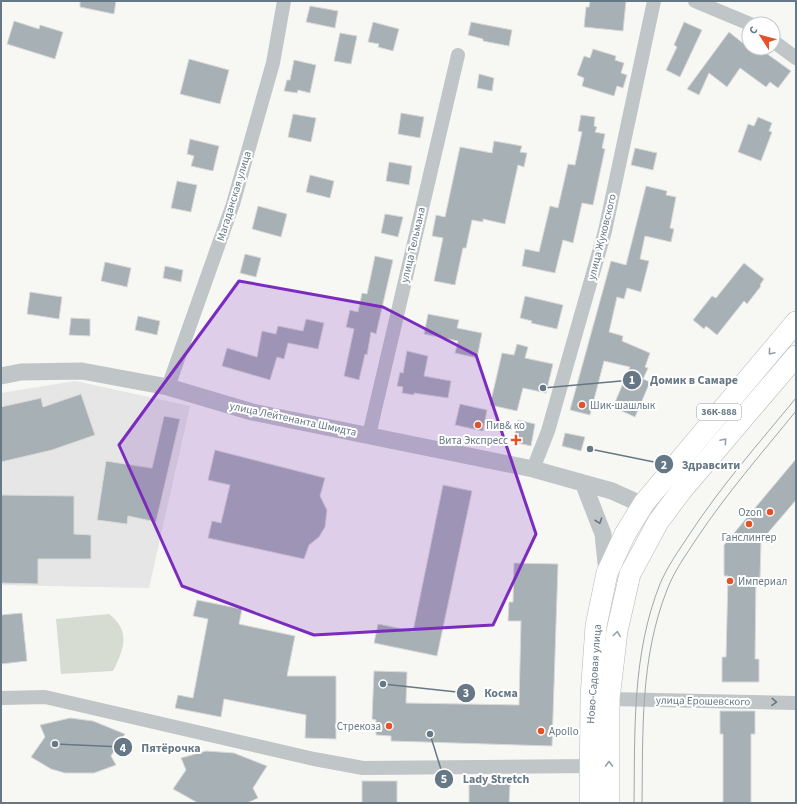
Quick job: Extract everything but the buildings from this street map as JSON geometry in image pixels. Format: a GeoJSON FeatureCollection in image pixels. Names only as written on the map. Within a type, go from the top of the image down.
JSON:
{"type":"FeatureCollection","features":[{"type":"Feature","properties":{"kind":"main road","name":"Ново-Садовая улица"},"geometry":{"type":"LineString","coordinates":[[590,803],[591,697],[596,626],[607,573],[624,534],[644,504],[796,322]]}},
{"type":"Feature","properties":{"kind":"main road","name":"Ново-Садовая улица"},"geometry":{"type":"LineString","coordinates":[[609,803],[609,699],[617,631],[630,574],[664,515],[681,491],[796,356]]}},
{"type":"Feature","properties":{"kind":"street","name":"Магаданская улица"},"geometry":{"type":"LineString","coordinates":[[168,387],[233,204],[273,63],[284,1]]}},
{"type":"Feature","properties":{"kind":"street","name":"улица Жуковского"},"geometry":{"type":"LineString","coordinates":[[534,470],[548,431],[605,231],[654,1]]}},
{"type":"Feature","properties":{"kind":"street"},"geometry":{"type":"LineString","coordinates":[[695,1],[741,20]]}},
{"type":"Feature","properties":{"kind":"street"},"geometry":{"type":"LineString","coordinates":[[781,47],[796,58]]}},
{"type":"Feature","properties":{"kind":"street","name":"улица Тельмана"},"geometry":{"type":"LineString","coordinates":[[368,435],[458,55]]}},
{"type":"Feature","properties":{"kind":"street","name":"улица Лейтенанта Шмидта"},"geometry":{"type":"LineString","coordinates":[[1,376],[20,372],[82,371],[168,387],[252,412],[534,470],[584,485],[612,491],[644,504],[664,515]]}},
{"type":"Feature","properties":{"kind":"street"},"geometry":{"type":"LineString","coordinates":[[584,485],[603,534],[607,573]]}},
{"type":"Feature","properties":{"kind":"street"},"geometry":{"type":"LineString","coordinates":[[1,698],[45,697],[314,759],[364,768],[590,766]]}},
{"type":"Feature","properties":{"kind":"street","name":"улица Ерошевского"},"geometry":{"type":"LineString","coordinates":[[609,699],[796,703]]}},
{"type":"Feature","properties":{"kind":"highlighted area"},"geometry":{"type":"Polygon","coordinates":[[[239,281],[383,307],[476,355],[536,534],[493,625],[314,635],[182,586],[119,445],[239,281]]]}},
{"type":"Feature","properties":{"kind":"shaded area"},"geometry":{"type":"Polygon","coordinates":[[[75,381],[190,406],[149,588],[1,585],[1,393],[75,381]]]}},
{"type":"Feature","properties":{"kind":"shaded area"},"geometry":{"type":"Polygon","coordinates":[[[109,614],[116,620],[123,634],[122,648],[113,671],[61,674],[56,619],[109,614]]]}},
{"type":"Feature","properties":{"kind":"tram line"},"geometry":{"type":"LineString","coordinates":[[634,803],[635,720],[640,665],[644,637],[660,584],[677,553],[714,499],[796,398]]}},
{"type":"Feature","properties":{"kind":"tram line"},"geometry":{"type":"LineString","coordinates":[[642,803],[643,722],[647,668],[658,616],[667,590],[680,563],[708,521],[796,411]]}},
{"type":"Feature","properties":{"kind":"place","name":"Домик в Самаре"},"geometry":{"type":"Point","coordinates":[543,388]}},
{"type":"Feature","properties":{"kind":"place","name":"Шик-шашлык"},"geometry":{"type":"Point","coordinates":[582,405]}},
{"type":"Feature","properties":{"kind":"place","name":"Пив& ко"},"geometry":{"type":"Point","coordinates":[478,425]}},
{"type":"Feature","properties":{"kind":"place","name":"Вита Экспресс"},"geometry":{"type":"Point","coordinates":[516,440]}},
{"type":"Feature","properties":{"kind":"place","name":"Здравсити"},"geometry":{"type":"Point","coordinates":[590,449]}},
{"type":"Feature","properties":{"kind":"place","name":"Ozon"},"geometry":{"type":"Point","coordinates":[770,512]}},
{"type":"Feature","properties":{"kind":"place","name":"Ганслингер"},"geometry":{"type":"Point","coordinates":[749,524]}},
{"type":"Feature","properties":{"kind":"place","name":"Империал"},"geometry":{"type":"Point","coordinates":[730,581]}},
{"type":"Feature","properties":{"kind":"place","name":"Косма"},"geometry":{"type":"Point","coordinates":[383,684]}},
{"type":"Feature","properties":{"kind":"place","name":"Стрекоза"},"geometry":{"type":"Point","coordinates":[389,726]}},
{"type":"Feature","properties":{"kind":"place","name":"Apollo"},"geometry":{"type":"Point","coordinates":[541,731]}},
{"type":"Feature","properties":{"kind":"place","name":"Lady Stretch"},"geometry":{"type":"Point","coordinates":[430,734]}},
{"type":"Feature","properties":{"kind":"place","name":"Пятёрочка"},"geometry":{"type":"Point","coordinates":[55,744]}}]}
